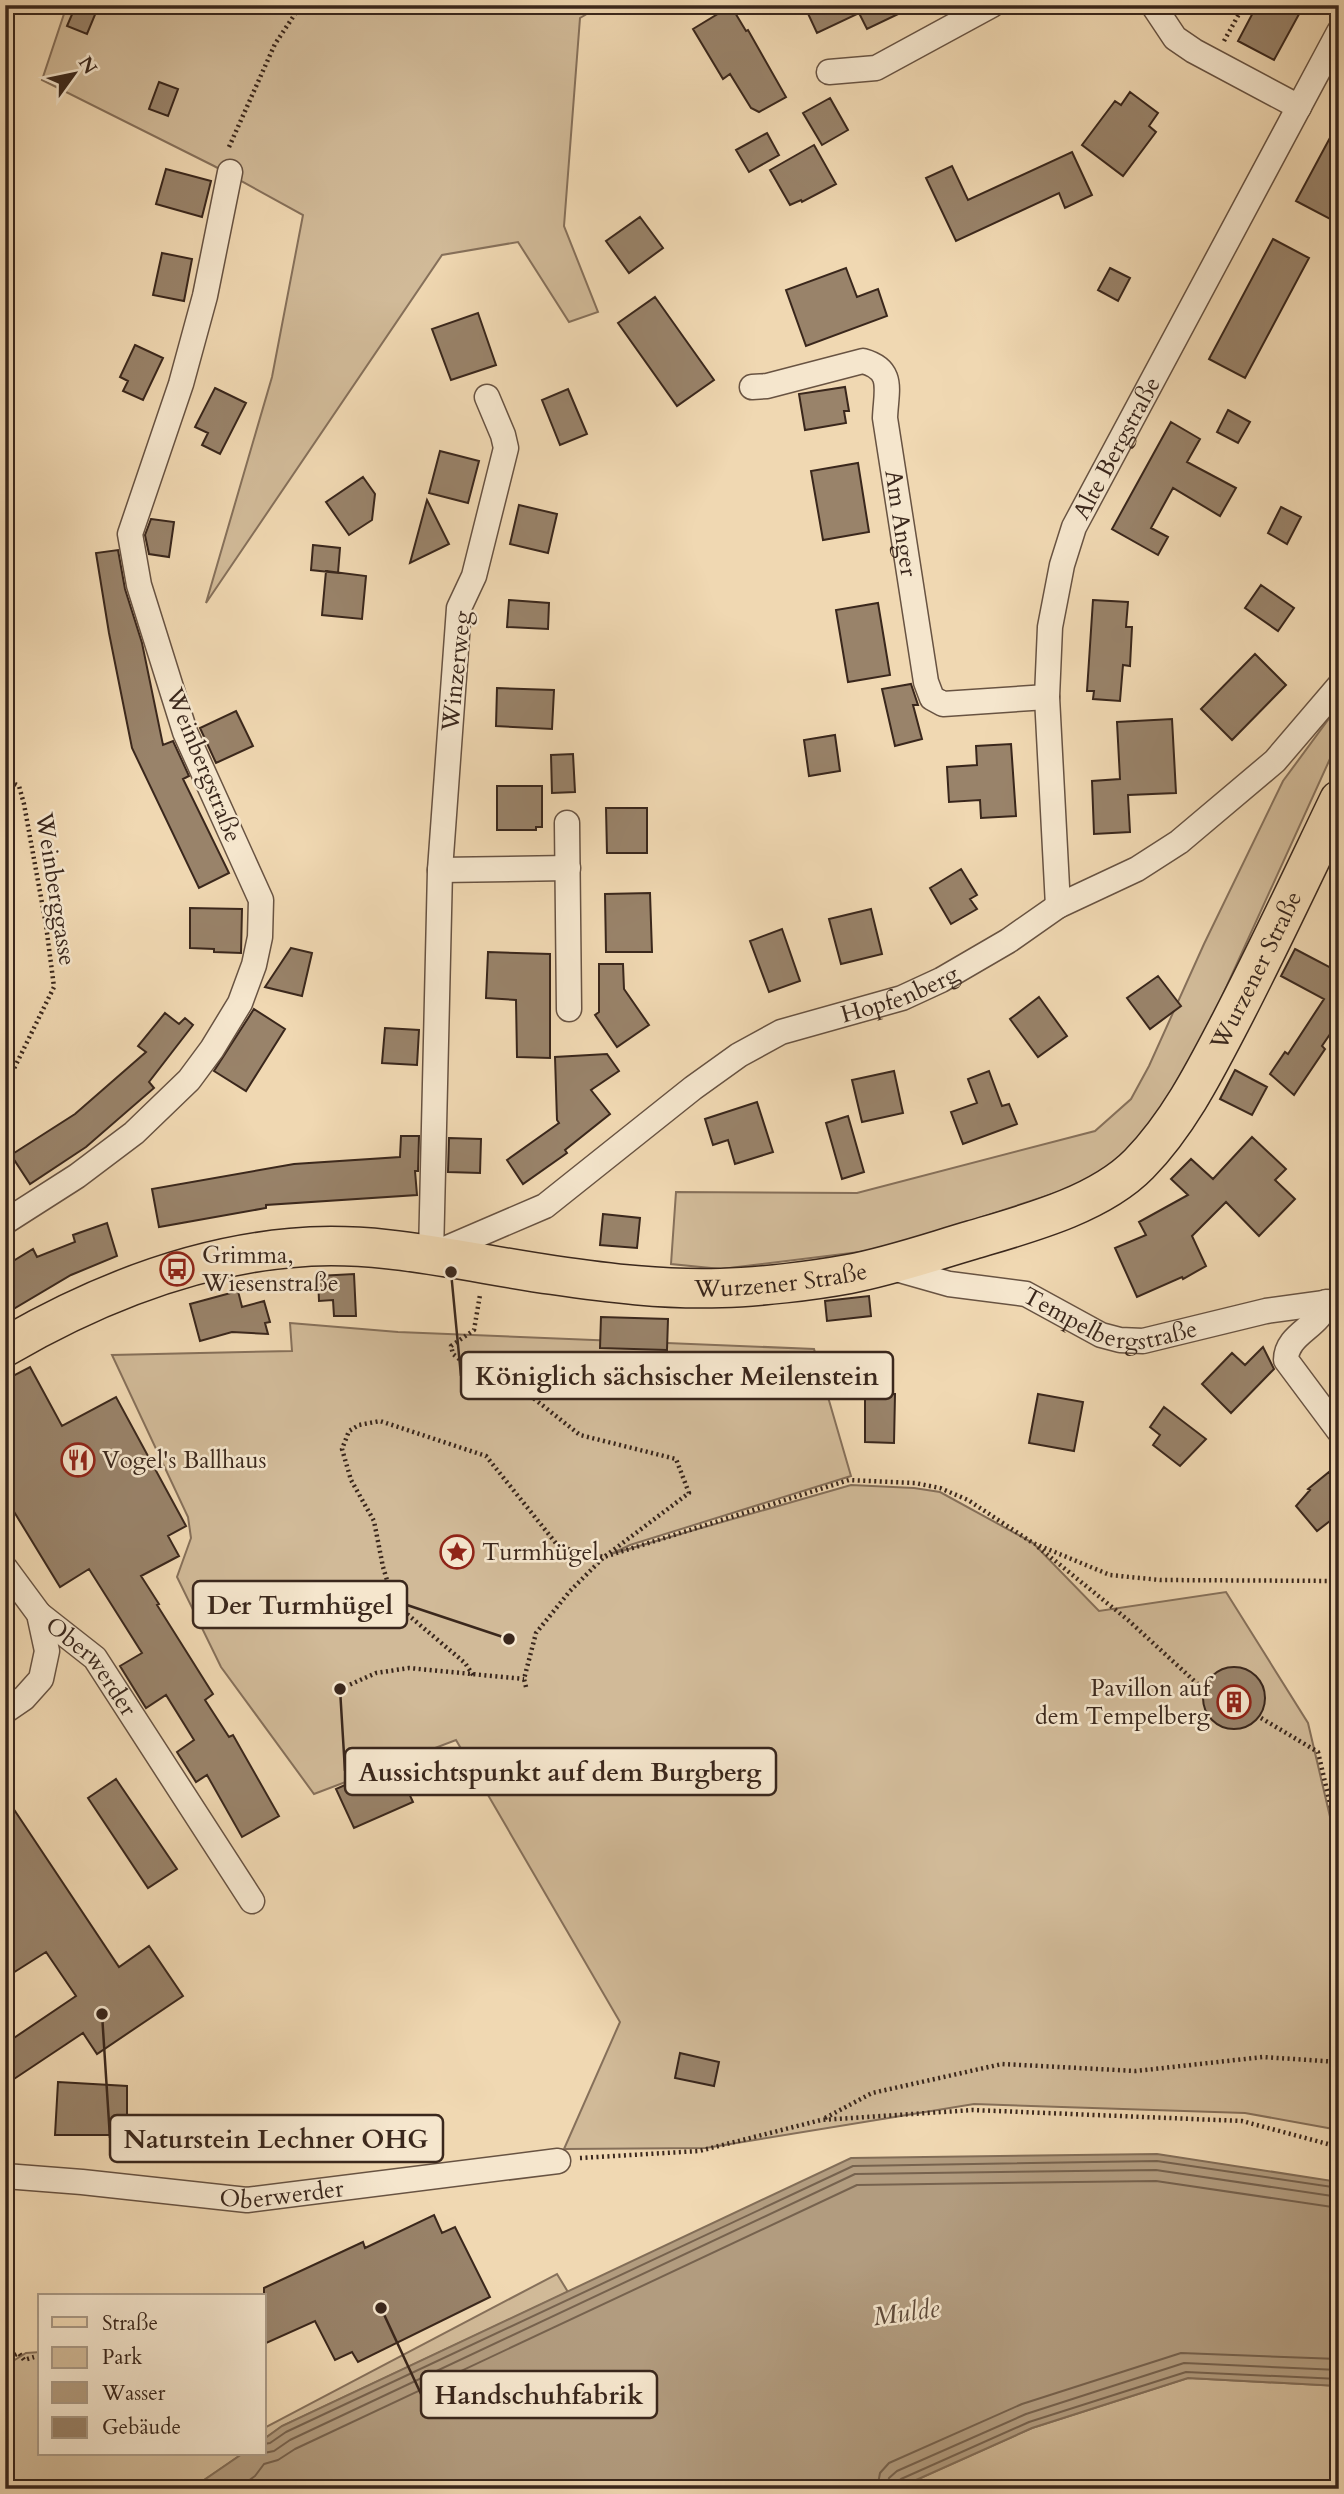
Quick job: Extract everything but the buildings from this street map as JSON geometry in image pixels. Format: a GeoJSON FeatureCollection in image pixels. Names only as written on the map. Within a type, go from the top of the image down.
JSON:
{"type":"FeatureCollection","features":[{"type":"Feature","properties":{"kind":"main road","name":"Wurzener Straße"},"geometry":{"type":"LineString","coordinates":[[5,1347],[110,1295],[177,1269],[292,1247],[349,1246],[431,1255],[551,1275],[615,1282],[722,1288],[847,1274],[884,1266],[987,1236],[1067,1208],[1113,1184],[1137,1166],[1165,1133],[1197,1087],[1245,996],[1339,800]]}},
{"type":"Feature","properties":{"kind":"street"},"geometry":{"type":"LineString","coordinates":[[829,72],[876,68],[992,5]]}},
{"type":"Feature","properties":{"kind":"street"},"geometry":{"type":"LineString","coordinates":[[1153,5],[1175,38],[1299,107]]}},
{"type":"Feature","properties":{"kind":"street","name":"Alte Bergstraße"},"geometry":{"type":"LineString","coordinates":[[1058,906],[1047,697],[1049,627],[1062,565],[1074,527],[1339,32]]}},
{"type":"Feature","properties":{"kind":"street","name":"Weinbergstraße"},"geometry":{"type":"LineString","coordinates":[[5,1222],[77,1176],[134,1133],[189,1080],[240,1003],[254,965],[260,937],[261,900],[185,732],[139,585],[130,534],[181,384],[205,296],[230,172]]}},
{"type":"Feature","properties":{"kind":"street","name":"Am Anger"},"geometry":{"type":"LineString","coordinates":[[752,387],[767,386],[863,361],[878,365],[886,377],[885,418],[926,682],[932,698],[943,704],[1047,697]]}},
{"type":"Feature","properties":{"kind":"street","name":"Winzerweg"},"geometry":{"type":"LineString","coordinates":[[431,1255],[440,870],[459,608],[474,576],[506,448],[487,397]]}},
{"type":"Feature","properties":{"kind":"street","name":"Hopfenberg"},"geometry":{"type":"LineString","coordinates":[[431,1255],[545,1206],[693,1088],[739,1055],[781,1032],[912,993],[1008,941],[1058,906],[1137,869],[1179,842],[1275,761],[1339,686]]}},
{"type":"Feature","properties":{"kind":"street"},"geometry":{"type":"LineString","coordinates":[[567,823],[569,1009]]}},
{"type":"Feature","properties":{"kind":"street"},"geometry":{"type":"LineString","coordinates":[[440,870],[568,868]]}},
{"type":"Feature","properties":{"kind":"street","name":"Tempelbergstraße"},"geometry":{"type":"LineString","coordinates":[[884,1266],[949,1284],[1026,1294],[1101,1335],[1120,1340],[1143,1341],[1266,1311],[1333,1301]]}},
{"type":"Feature","properties":{"kind":"street"},"geometry":{"type":"LineString","coordinates":[[1333,1301],[1291,1343],[1286,1352],[1286,1360],[1339,1431]]}},
{"type":"Feature","properties":{"kind":"street","name":"Oberwerder"},"geometry":{"type":"LineString","coordinates":[[5,1568],[38,1614],[95,1658],[253,1901]]}},
{"type":"Feature","properties":{"kind":"street","name":"Oberwerder"},"geometry":{"type":"LineString","coordinates":[[5,1711],[24,1698],[41,1679],[47,1651],[38,1614]]}},
{"type":"Feature","properties":{"kind":"street","name":"Oberwerder"},"geometry":{"type":"LineString","coordinates":[[5,2176],[247,2200],[558,2161]]}},
{"type":"Feature","properties":{"kind":"path"},"geometry":{"type":"LineString","coordinates":[[230,172],[223,161],[275,44],[301,5]]}},
{"type":"Feature","properties":{"kind":"path"},"geometry":{"type":"LineString","coordinates":[[1214,61],[1244,5]]}},
{"type":"Feature","properties":{"kind":"path","name":"Weinberggasse"},"geometry":{"type":"LineString","coordinates":[[5,779],[19,786],[24,804],[46,925],[54,987],[5,1087]]}},
{"type":"Feature","properties":{"kind":"path"},"geometry":{"type":"LineString","coordinates":[[474,1330],[451,1346],[453,1353],[480,1376],[518,1385],[580,1435],[676,1459],[689,1493],[604,1556],[570,1591],[536,1633],[524,1679],[526,1687]]}},
{"type":"Feature","properties":{"kind":"path"},"geometry":{"type":"LineString","coordinates":[[473,1675],[465,1663],[394,1602],[383,1567],[374,1521],[351,1480],[342,1449],[349,1431],[359,1425],[380,1421],[486,1456],[559,1547],[604,1556],[849,1480],[915,1483],[940,1488],[968,1500],[1033,1543],[1128,1620],[1202,1688]]}},
{"type":"Feature","properties":{"kind":"path"},"geometry":{"type":"LineString","coordinates":[[1033,1543],[1110,1575],[1160,1580],[1339,1581]]}},
{"type":"Feature","properties":{"kind":"path"},"geometry":{"type":"LineString","coordinates":[[340,1689],[376,1673],[409,1668],[524,1679]]}},
{"type":"Feature","properties":{"kind":"path"},"geometry":{"type":"LineString","coordinates":[[1261,1718],[1318,1752],[1339,1842]]}},
{"type":"Feature","properties":{"kind":"path"},"geometry":{"type":"LineString","coordinates":[[821,2120],[872,2093],[1002,2064],[1136,2071],[1263,2057],[1339,2062]]}},
{"type":"Feature","properties":{"kind":"path"},"geometry":{"type":"LineString","coordinates":[[558,2161],[699,2151],[821,2120],[973,2110],[1242,2121],[1339,2147]]}},
{"type":"Feature","properties":{"kind":"path"},"geometry":{"type":"LineString","coordinates":[[5,2360],[19,2353],[24,2360],[34,2357]]}},
{"type":"Feature","properties":{"kind":"green space"},"geometry":{"type":"Polygon","coordinates":[[[67,5],[602,5],[580,18],[564,226],[598,312],[569,322],[518,242],[442,255],[206,603],[272,377],[303,215],[214,166],[42,80],[67,5]]]}},
{"type":"Feature","properties":{"kind":"green space"},"geometry":{"type":"Polygon","coordinates":[[[1339,705],[1339,739],[1184,1080],[1124,1158],[1086,1183],[884,1249],[721,1269],[671,1264],[676,1192],[857,1193],[1095,1131],[1131,1099],[1283,781],[1339,705]]]}},
{"type":"Feature","properties":{"kind":"green space"},"geometry":{"type":"Polygon","coordinates":[[[290,1323],[398,1332],[814,1349],[851,1476],[630,1545],[611,1554],[851,1485],[914,1488],[940,1492],[1033,1543],[1099,1611],[1226,1592],[1308,1723],[1339,1855],[1339,2130],[1245,2113],[974,2104],[706,2148],[564,2149],[620,2022],[456,1740],[314,1794],[221,1667],[177,1577],[191,1538],[188,1517],[112,1355],[292,1351],[290,1323]]]}},
{"type":"Feature","properties":{"kind":"green space"},"geometry":{"type":"Polygon","coordinates":[[[557,2274],[568,2292],[282,2426],[266,2438],[266,2427],[557,2274]]]}},
{"type":"Feature","properties":{"kind":"green space"},"geometry":{"type":"Polygon","coordinates":[[[38,2352],[38,2456],[239,2456],[191,2489],[5,2489],[5,2366],[26,2353],[38,2352]]]}},
{"type":"Feature","properties":{"kind":"green space"},"geometry":{"type":"Polygon","coordinates":[[[1188,2378],[1339,2386],[1339,2489],[896,2489],[1032,2428],[1188,2378]]]}},
{"type":"Feature","properties":{"kind":"water","name":"Mulde"},"geometry":{"type":"Polygon","coordinates":[[[1157,2154],[1339,2182],[1339,2386],[1188,2378],[1032,2428],[896,2489],[191,2489],[239,2456],[266,2456],[266,2438],[282,2426],[851,2158],[1157,2154]]]}},
{"type":"Feature","properties":{"kind":"place","name":"Grimma, Wiesenstraße"},"geometry":{"type":"Point","coordinates":[177,1269]}},
{"type":"Feature","properties":{"kind":"place","name":"Königlich sächsischer Meilenstein"},"geometry":{"type":"Point","coordinates":[451,1272]}},
{"type":"Feature","properties":{"kind":"place","name":"Vogel's Ballhaus"},"geometry":{"type":"Point","coordinates":[78,1460]}},
{"type":"Feature","properties":{"kind":"place","name":"Turmhügel"},"geometry":{"type":"Point","coordinates":[457,1552]}},
{"type":"Feature","properties":{"kind":"place","name":"Der Turmhügel"},"geometry":{"type":"Point","coordinates":[509,1639]}},
{"type":"Feature","properties":{"kind":"place","name":"Aussichtspunkt auf dem Burgberg"},"geometry":{"type":"Point","coordinates":[340,1689]}},
{"type":"Feature","properties":{"kind":"place","name":"Pavillon auf dem Tempelberg"},"geometry":{"type":"Point","coordinates":[1234,1702]}},
{"type":"Feature","properties":{"kind":"place","name":"Naturstein Lechner OHG"},"geometry":{"type":"Point","coordinates":[102,2014]}},
{"type":"Feature","properties":{"kind":"place","name":"Handschuhfabrik"},"geometry":{"type":"Point","coordinates":[381,2308]}}]}
